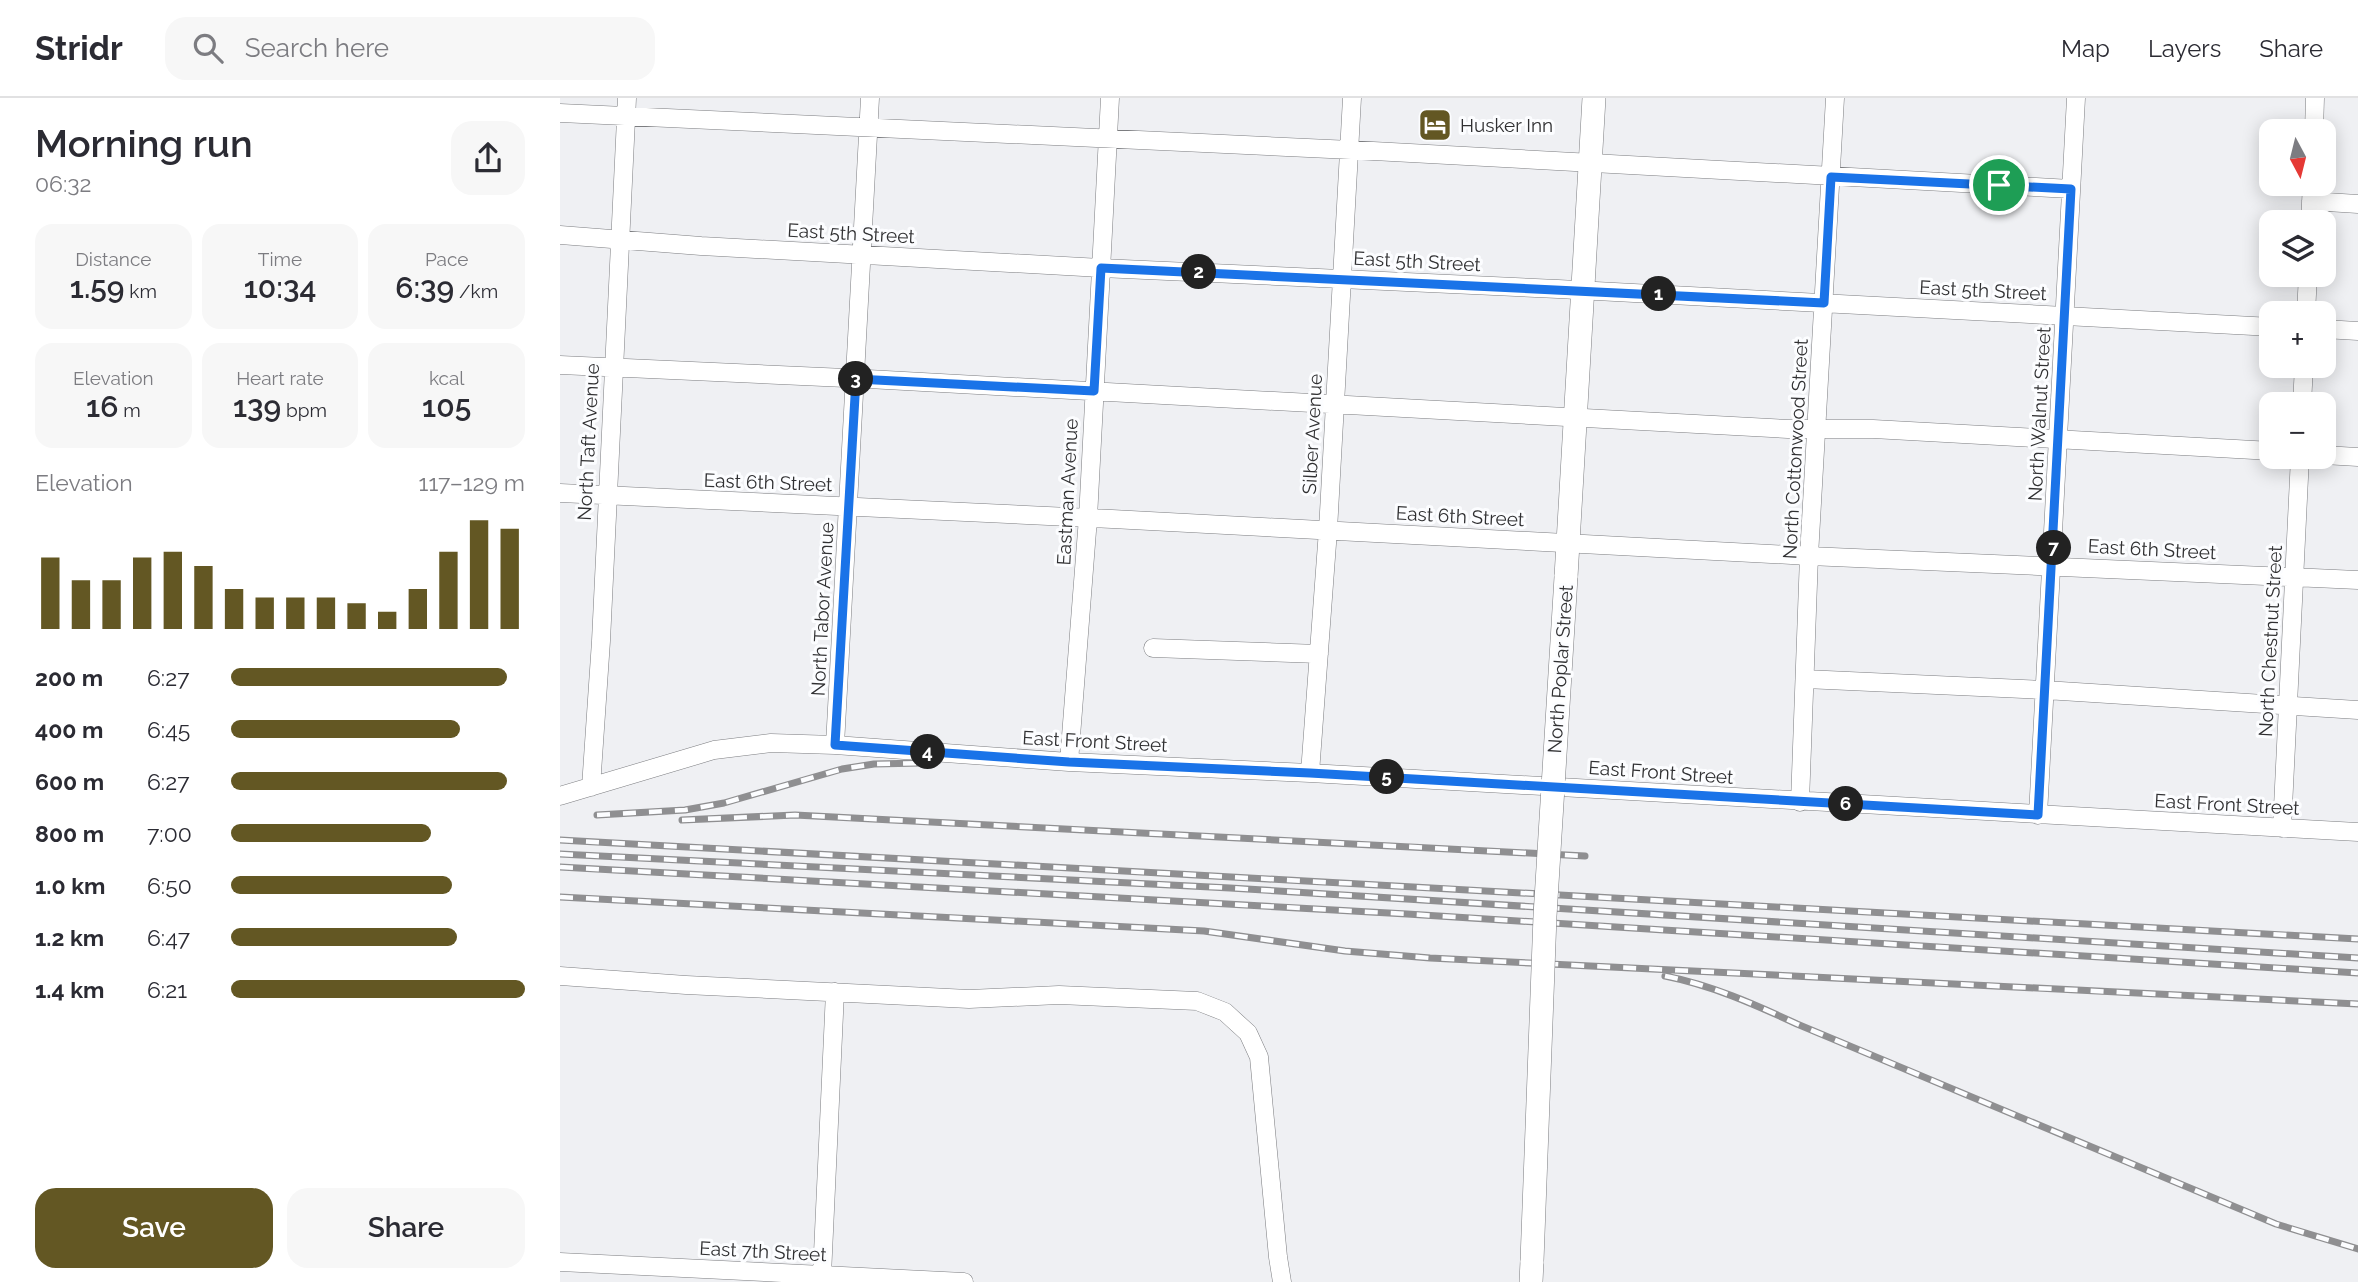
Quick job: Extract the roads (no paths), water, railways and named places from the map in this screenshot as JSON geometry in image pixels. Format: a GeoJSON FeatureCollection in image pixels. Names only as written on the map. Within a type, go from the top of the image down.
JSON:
{"type":"FeatureCollection","features":[{"type":"Feature","properties":{"kind":"main road","name":"North Poplar Street"},"geometry":{"type":"LineString","coordinates":[[1531,1272],[1545,916],[1594,98]]}},
{"type":"Feature","properties":{"kind":"street","name":"North Tabor Avenue"},"geometry":{"type":"LineString","coordinates":[[835,745],[870,98]]}},
{"type":"Feature","properties":{"kind":"street","name":"Eastman Avenue"},"geometry":{"type":"LineString","coordinates":[[1069,762],[1088,517],[1110,98]]}},
{"type":"Feature","properties":{"kind":"street","name":"Silber Avenue"},"geometry":{"type":"LineString","coordinates":[[1310,773],[1328,530],[1352,98]]}},
{"type":"Feature","properties":{"kind":"street","name":"North Cottonwood Street"},"geometry":{"type":"LineString","coordinates":[[1800,802],[1809,556],[1835,98]]}},
{"type":"Feature","properties":{"kind":"street","name":"North Walnut Street"},"geometry":{"type":"LineString","coordinates":[[2038,815],[2076,98]]}},
{"type":"Feature","properties":{"kind":"street"},"geometry":{"type":"LineString","coordinates":[[2314,119],[2315,98]]}},
{"type":"Feature","properties":{"kind":"street"},"geometry":{"type":"LineString","coordinates":[[560,113],[626,107],[868,128],[1349,149],[2071,189]]}},
{"type":"Feature","properties":{"kind":"street","name":"North Taft Avenue"},"geometry":{"type":"LineString","coordinates":[[591,787],[601,641],[626,107]]}},
{"type":"Feature","properties":{"kind":"street"},"geometry":{"type":"LineString","coordinates":[[2327,196],[2358,204]]}},
{"type":"Feature","properties":{"kind":"street","name":"East 5th Street"},"geometry":{"type":"LineString","coordinates":[[560,235],[1101,268],[1584,290],[2259,326]]}},
{"type":"Feature","properties":{"kind":"street"},"geometry":{"type":"LineString","coordinates":[[2336,330],[2358,331]]}},
{"type":"Feature","properties":{"kind":"street"},"geometry":{"type":"LineString","coordinates":[[560,365],[1817,429],[1873,429],[2259,451]]}},
{"type":"Feature","properties":{"kind":"street"},"geometry":{"type":"LineString","coordinates":[[2336,456],[2358,457]]}},
{"type":"Feature","properties":{"kind":"street","name":"North Chestnut Street"},"geometry":{"type":"LineString","coordinates":[[2282,828],[2299,469]]}},
{"type":"Feature","properties":{"kind":"street","name":"East 6th Street"},"geometry":{"type":"LineString","coordinates":[[560,493],[1088,517],[1809,556],[2358,580]]}},
{"type":"Feature","properties":{"kind":"street"},"geometry":{"type":"LineString","coordinates":[[1153,648],[1319,654]]}},
{"type":"Feature","properties":{"kind":"street"},"geometry":{"type":"LineString","coordinates":[[1805,679],[2045,690],[2358,710]]}},
{"type":"Feature","properties":{"kind":"street","name":"East Front Street"},"geometry":{"type":"LineString","coordinates":[[560,796],[714,750],[771,743],[1069,762],[1551,786],[2358,832]]}},
{"type":"Feature","properties":{"kind":"street"},"geometry":{"type":"LineString","coordinates":[[560,976],[969,999],[1059,995],[1158,998],[1197,1001],[1225,1012],[1248,1033],[1259,1057],[1282,1282]]}},
{"type":"Feature","properties":{"kind":"street"},"geometry":{"type":"LineString","coordinates":[[822,1275],[835,992]]}},
{"type":"Feature","properties":{"kind":"street","name":"East 7th Street"},"geometry":{"type":"LineString","coordinates":[[560,1262],[964,1282]]}},
{"type":"Feature","properties":{"kind":"street"},"geometry":{"type":"LineString","coordinates":[[583,1264],[583,1282]]}},
{"type":"Feature","properties":{"kind":"railway"},"geometry":{"type":"LineString","coordinates":[[597,815],[685,810],[724,803],[842,769],[874,764],[923,763]]}},
{"type":"Feature","properties":{"kind":"railway"},"geometry":{"type":"LineString","coordinates":[[682,820],[795,815],[1585,856]]}},
{"type":"Feature","properties":{"kind":"railway"},"geometry":{"type":"LineString","coordinates":[[560,840],[2358,939]]}},
{"type":"Feature","properties":{"kind":"railway"},"geometry":{"type":"LineString","coordinates":[[560,854],[1230,888],[2358,958]]}},
{"type":"Feature","properties":{"kind":"railway"},"geometry":{"type":"LineString","coordinates":[[560,867],[1407,914],[2358,973]]}},
{"type":"Feature","properties":{"kind":"railway"},"geometry":{"type":"LineString","coordinates":[[560,897],[1204,931],[1345,951],[1430,958],[2358,1004]]}},
{"type":"Feature","properties":{"kind":"railway"},"geometry":{"type":"LineString","coordinates":[[1665,976],[1699,984],[1748,1002],[2276,1224],[2358,1249]]}},
{"type":"Feature","properties":{"kind":"place","name":"Husker Inn"},"geometry":{"type":"Point","coordinates":[1435,125]}}]}
